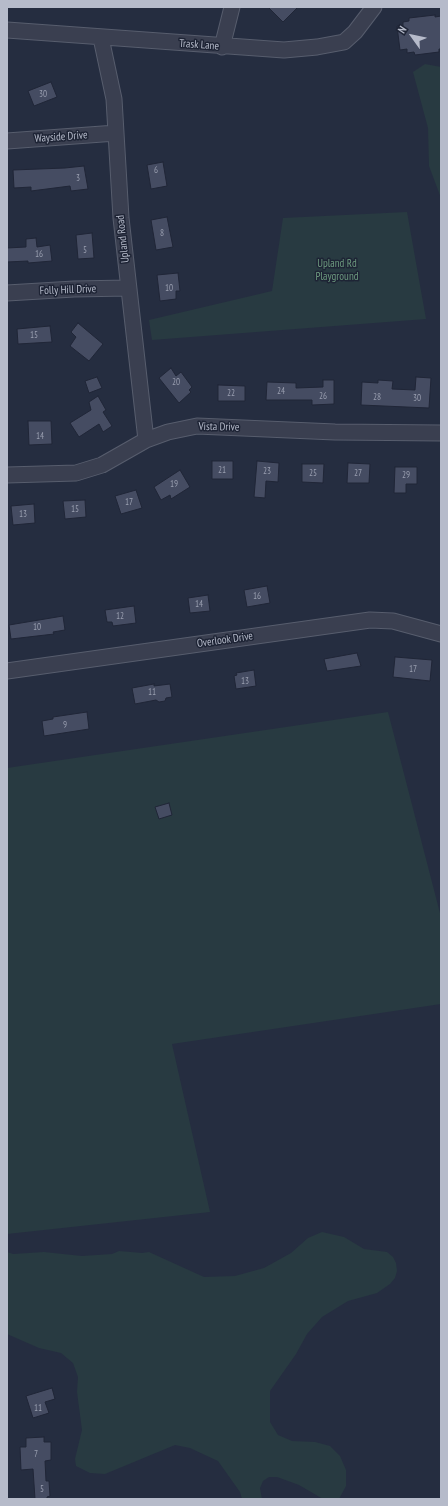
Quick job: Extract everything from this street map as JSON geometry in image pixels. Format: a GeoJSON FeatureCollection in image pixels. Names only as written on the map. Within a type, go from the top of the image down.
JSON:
{"type":"FeatureCollection","features":[{"type":"Feature","properties":{"kind":"street"},"geometry":{"type":"LineString","coordinates":[[222,46],[232,7]]}},
{"type":"Feature","properties":{"kind":"street","name":"Trask Lane"},"geometry":{"type":"LineString","coordinates":[[7,30],[100,38],[284,50],[317,47],[344,42],[355,32],[374,7]]}},
{"type":"Feature","properties":{"kind":"street","name":"Upland Road"},"geometry":{"type":"LineString","coordinates":[[100,38],[114,99],[120,218],[146,440]]}},
{"type":"Feature","properties":{"kind":"street","name":"Wayside Drive"},"geometry":{"type":"LineString","coordinates":[[7,141],[116,133]]}},
{"type":"Feature","properties":{"kind":"street","name":"Folly Hill Drive"},"geometry":{"type":"LineString","coordinates":[[7,293],[74,289],[128,288]]}},
{"type":"Feature","properties":{"kind":"street","name":"Vista Drive"},"geometry":{"type":"LineString","coordinates":[[7,475],[76,473],[102,465],[146,440],[168,432],[197,426],[335,432],[441,433]]}},
{"type":"Feature","properties":{"kind":"street","name":"Overlook Drive"},"geometry":{"type":"LineString","coordinates":[[7,671],[370,620],[394,621],[441,634]]}},
{"type":"Feature","properties":{"kind":"green space"},"geometry":{"type":"Polygon","coordinates":[[[425,64],[441,67],[441,198],[429,166],[428,128],[413,72],[425,64]]]}},
{"type":"Feature","properties":{"kind":"green space","name":"Upland Rd Playground"},"geometry":{"type":"Polygon","coordinates":[[[407,212],[426,319],[152,340],[149,320],[272,291],[283,218],[407,212]]]}},
{"type":"Feature","properties":{"kind":"green space"},"geometry":{"type":"Polygon","coordinates":[[[388,712],[441,917],[441,1004],[172,1044],[210,1212],[7,1234],[7,768],[388,712]]]}},
{"type":"Feature","properties":{"kind":"green space"},"geometry":{"type":"Polygon","coordinates":[[[322,1232],[344,1237],[364,1249],[387,1252],[393,1257],[396,1263],[397,1271],[395,1278],[390,1284],[377,1293],[348,1301],[322,1317],[307,1334],[296,1354],[270,1391],[270,1422],[278,1435],[292,1441],[315,1442],[330,1446],[340,1456],[346,1470],[346,1486],[339,1499],[323,1499],[299,1485],[277,1477],[269,1477],[263,1481],[260,1488],[262,1499],[242,1499],[240,1492],[218,1461],[190,1448],[175,1445],[105,1474],[90,1473],[76,1466],[75,1459],[82,1430],[77,1392],[78,1377],[73,1363],[61,1353],[39,1348],[7,1334],[7,1252],[13,1254],[44,1252],[82,1256],[112,1254],[119,1251],[142,1253],[149,1252],[204,1277],[235,1276],[264,1268],[291,1253],[308,1238],[322,1232]]]}},
{"type":"Feature","properties":{"kind":"building"},"geometry":{"type":"Polygon","coordinates":[[[268,7],[298,7],[283,22],[268,7]]]}},
{"type":"Feature","properties":{"kind":"building"},"geometry":{"type":"Polygon","coordinates":[[[435,15],[435,17],[441,16],[441,49],[439,49],[439,52],[415,55],[414,52],[407,53],[407,49],[400,50],[397,26],[403,26],[403,22],[409,21],[409,18],[435,15]]]}},
{"type":"Feature","properties":{"kind":"building"},"geometry":{"type":"Polygon","coordinates":[[[51,82],[57,97],[34,106],[28,91],[51,82]]]}},
{"type":"Feature","properties":{"kind":"building"},"geometry":{"type":"Polygon","coordinates":[[[163,162],[167,186],[151,189],[147,165],[163,162]]]}},
{"type":"Feature","properties":{"kind":"building"},"geometry":{"type":"Polygon","coordinates":[[[84,166],[88,189],[71,191],[70,186],[31,191],[31,187],[14,188],[13,170],[84,166]]]}},
{"type":"Feature","properties":{"kind":"building"},"geometry":{"type":"Polygon","coordinates":[[[167,217],[173,247],[156,250],[151,220],[167,217]]]}},
{"type":"Feature","properties":{"kind":"building"},"geometry":{"type":"Polygon","coordinates":[[[92,233],[94,258],[78,259],[76,235],[92,233]]]}},
{"type":"Feature","properties":{"kind":"building"},"geometry":{"type":"Polygon","coordinates":[[[36,238],[37,247],[50,245],[52,261],[28,263],[28,261],[7,262],[7,248],[26,247],[26,239],[36,238]]]}},
{"type":"Feature","properties":{"kind":"building"},"geometry":{"type":"Polygon","coordinates":[[[178,273],[180,291],[176,291],[176,299],[160,301],[157,275],[178,273]]]}},
{"type":"Feature","properties":{"kind":"building"},"geometry":{"type":"Polygon","coordinates":[[[78,323],[103,344],[89,361],[70,346],[76,337],[71,332],[78,323]]]}},
{"type":"Feature","properties":{"kind":"building"},"geometry":{"type":"Polygon","coordinates":[[[50,326],[52,342],[18,344],[17,329],[50,326]]]}},
{"type":"Feature","properties":{"kind":"building"},"geometry":{"type":"Polygon","coordinates":[[[171,368],[176,376],[181,372],[192,387],[189,390],[191,392],[179,403],[159,378],[171,368]]]}},
{"type":"Feature","properties":{"kind":"building"},"geometry":{"type":"Polygon","coordinates":[[[97,377],[102,388],[89,393],[85,381],[97,377]]]}},
{"type":"Feature","properties":{"kind":"building"},"geometry":{"type":"Polygon","coordinates":[[[416,377],[431,378],[429,408],[361,405],[362,382],[378,383],[378,380],[393,381],[392,389],[415,390],[416,377]]]}},
{"type":"Feature","properties":{"kind":"building"},"geometry":{"type":"Polygon","coordinates":[[[323,380],[334,380],[334,404],[312,405],[312,400],[266,400],[267,382],[296,383],[296,388],[323,387],[323,380]]]}},
{"type":"Feature","properties":{"kind":"building"},"geometry":{"type":"Polygon","coordinates":[[[218,385],[245,386],[245,401],[218,401],[218,385]]]}},
{"type":"Feature","properties":{"kind":"building"},"geometry":{"type":"Polygon","coordinates":[[[98,396],[106,410],[103,412],[112,426],[103,432],[99,424],[79,437],[70,423],[91,410],[89,402],[98,396]]]}},
{"type":"Feature","properties":{"kind":"building"},"geometry":{"type":"Polygon","coordinates":[[[28,421],[51,421],[52,444],[29,445],[28,421]]]}},
{"type":"Feature","properties":{"kind":"building"},"geometry":{"type":"Polygon","coordinates":[[[212,461],[233,461],[233,479],[212,479],[212,461]]]}},
{"type":"Feature","properties":{"kind":"building"},"geometry":{"type":"Polygon","coordinates":[[[257,461],[279,463],[278,482],[266,481],[265,498],[254,497],[257,461]]]}},
{"type":"Feature","properties":{"kind":"building"},"geometry":{"type":"Polygon","coordinates":[[[348,463],[370,464],[369,483],[347,483],[348,463]]]}},
{"type":"Feature","properties":{"kind":"building"},"geometry":{"type":"Polygon","coordinates":[[[302,464],[324,464],[323,483],[302,482],[302,464]]]}},
{"type":"Feature","properties":{"kind":"building"},"geometry":{"type":"Polygon","coordinates":[[[395,467],[417,467],[417,484],[406,484],[406,493],[394,493],[395,467]]]}},
{"type":"Feature","properties":{"kind":"building"},"geometry":{"type":"Polygon","coordinates":[[[180,470],[190,487],[171,499],[170,495],[161,500],[154,487],[180,470]]]}},
{"type":"Feature","properties":{"kind":"building"},"geometry":{"type":"Polygon","coordinates":[[[136,490],[142,508],[121,514],[115,496],[136,490]]]}},
{"type":"Feature","properties":{"kind":"building"},"geometry":{"type":"Polygon","coordinates":[[[85,500],[86,517],[65,519],[63,501],[85,500]]]}},
{"type":"Feature","properties":{"kind":"building"},"geometry":{"type":"Polygon","coordinates":[[[34,504],[35,523],[13,525],[11,506],[34,504]]]}},
{"type":"Feature","properties":{"kind":"building"},"geometry":{"type":"Polygon","coordinates":[[[267,586],[270,603],[247,607],[244,590],[267,586]]]}},
{"type":"Feature","properties":{"kind":"building"},"geometry":{"type":"Polygon","coordinates":[[[208,595],[210,611],[190,613],[188,598],[208,595]]]}},
{"type":"Feature","properties":{"kind":"building"},"geometry":{"type":"Polygon","coordinates":[[[134,606],[136,623],[113,626],[112,622],[107,622],[105,610],[134,606]]]}},
{"type":"Feature","properties":{"kind":"building"},"geometry":{"type":"Polygon","coordinates":[[[63,616],[65,630],[53,632],[54,634],[11,639],[9,625],[63,616]]]}},
{"type":"Feature","properties":{"kind":"building"},"geometry":{"type":"Polygon","coordinates":[[[357,653],[361,666],[327,671],[324,659],[357,653]]]}},
{"type":"Feature","properties":{"kind":"building"},"geometry":{"type":"Polygon","coordinates":[[[395,657],[432,660],[430,681],[393,677],[395,657]]]}},
{"type":"Feature","properties":{"kind":"building"},"geometry":{"type":"Polygon","coordinates":[[[254,670],[256,686],[236,689],[234,676],[237,675],[236,673],[254,670]]]}},
{"type":"Feature","properties":{"kind":"building"},"geometry":{"type":"Polygon","coordinates":[[[154,684],[154,686],[170,684],[172,697],[166,698],[165,701],[159,702],[156,700],[135,704],[132,688],[154,684]]]}},
{"type":"Feature","properties":{"kind":"building"},"geometry":{"type":"Polygon","coordinates":[[[87,712],[89,729],[44,736],[42,721],[53,719],[53,717],[87,712]]]}},
{"type":"Feature","properties":{"kind":"building"},"geometry":{"type":"Polygon","coordinates":[[[169,803],[172,815],[159,819],[155,807],[169,803]]]}},
{"type":"Feature","properties":{"kind":"building"},"geometry":{"type":"Polygon","coordinates":[[[52,1388],[55,1399],[45,1402],[49,1413],[33,1418],[26,1396],[52,1388]]]}},
{"type":"Feature","properties":{"kind":"building"},"geometry":{"type":"Polygon","coordinates":[[[44,1437],[44,1442],[51,1442],[51,1460],[45,1461],[46,1481],[49,1481],[50,1496],[47,1497],[47,1499],[35,1499],[33,1469],[21,1470],[20,1447],[26,1447],[26,1438],[44,1437]]]}}]}
